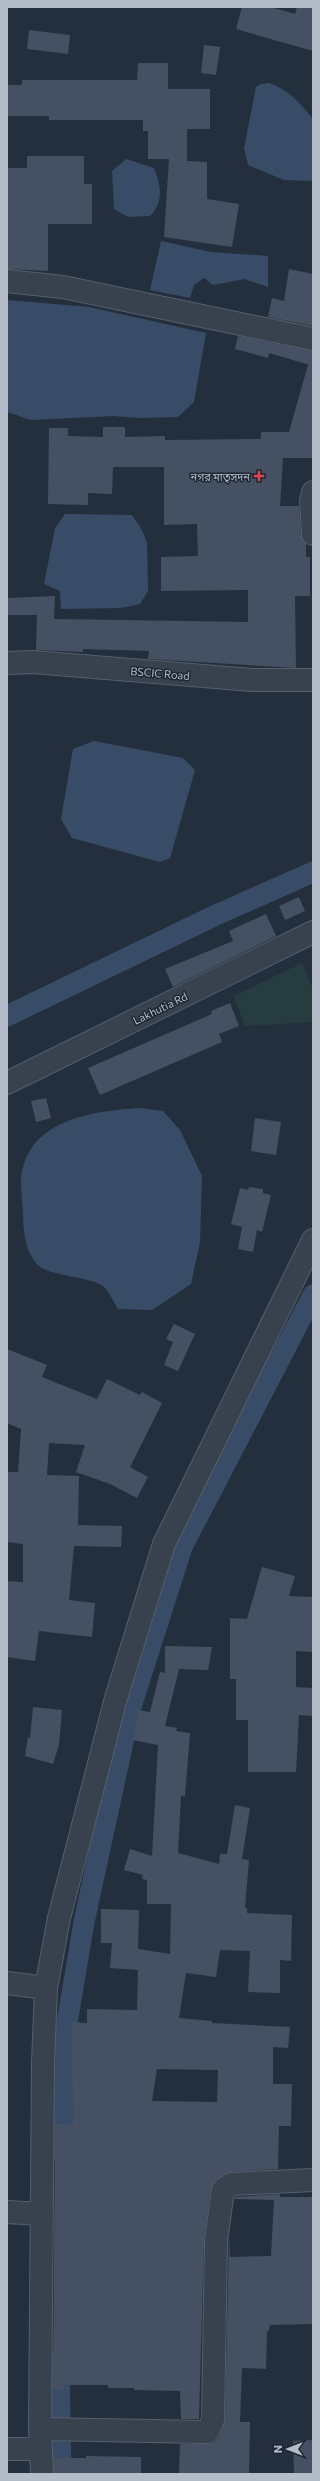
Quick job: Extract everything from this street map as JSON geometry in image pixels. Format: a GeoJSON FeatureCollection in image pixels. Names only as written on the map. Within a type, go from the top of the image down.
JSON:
{"type":"FeatureCollection","features":[{"type":"Feature","properties":{"kind":"street"},"geometry":{"type":"LineString","coordinates":[[7,281],[63,287],[313,339]]}},
{"type":"Feature","properties":{"kind":"street"},"geometry":{"type":"LineString","coordinates":[[313,492],[311,501],[313,534]]}},
{"type":"Feature","properties":{"kind":"street","name":"BSCIC Road"},"geometry":{"type":"LineString","coordinates":[[7,663],[33,662],[252,680],[313,680]]}},
{"type":"Feature","properties":{"kind":"street","name":"Lakhutia Rd"},"geometry":{"type":"LineString","coordinates":[[7,1083],[313,932]]}},
{"type":"Feature","properties":{"kind":"street"},"geometry":{"type":"LineString","coordinates":[[42,2474],[43,2063],[46,1988],[53,1946],[82,1824],[116,1698],[164,1544],[313,1240]]}},
{"type":"Feature","properties":{"kind":"street"},"geometry":{"type":"LineString","coordinates":[[7,1983],[46,1988]]}},
{"type":"Feature","properties":{"kind":"street"},"geometry":{"type":"LineString","coordinates":[[7,2449],[78,2430],[207,2432],[213,2420],[216,2241],[222,2190],[231,2184],[313,2180]]}},
{"type":"Feature","properties":{"kind":"street"},"geometry":{"type":"LineString","coordinates":[[7,2212],[42,2214]]}},
{"type":"Feature","properties":{"kind":"green space"},"geometry":{"type":"Polygon","coordinates":[[[302,963],[313,989],[313,1022],[245,1026],[234,996],[302,963]]]}},
{"type":"Feature","properties":{"kind":"water"},"geometry":{"type":"Polygon","coordinates":[[[269,83],[288,93],[313,119],[313,181],[284,180],[248,165],[244,148],[256,87],[261,84],[269,83]]]}},
{"type":"Feature","properties":{"kind":"water"},"geometry":{"type":"Polygon","coordinates":[[[126,159],[154,168],[160,187],[160,193],[158,205],[150,216],[128,217],[114,209],[112,171],[126,159]]]}},
{"type":"Feature","properties":{"kind":"water"},"geometry":{"type":"Polygon","coordinates":[[[161,241],[211,252],[268,256],[268,287],[244,279],[213,285],[204,278],[194,285],[190,298],[150,290],[161,241]]]}},
{"type":"Feature","properties":{"kind":"water"},"geometry":{"type":"Polygon","coordinates":[[[7,300],[89,307],[206,333],[194,402],[178,417],[139,418],[113,416],[31,420],[7,412],[7,300]]]}},
{"type":"Feature","properties":{"kind":"water"},"geometry":{"type":"Polygon","coordinates":[[[65,514],[132,515],[142,530],[147,543],[148,591],[140,604],[121,608],[61,609],[60,591],[44,584],[55,528],[65,514]]]}},
{"type":"Feature","properties":{"kind":"water"},"geometry":{"type":"Polygon","coordinates":[[[94,741],[183,758],[195,770],[170,858],[160,862],[72,838],[61,819],[73,749],[94,741]]]}},
{"type":"Feature","properties":{"kind":"water"},"geometry":{"type":"Polygon","coordinates":[[[139,1108],[163,1111],[180,1130],[202,1176],[200,1242],[191,1284],[152,1310],[118,1309],[103,1286],[89,1280],[53,1272],[39,1266],[34,1261],[26,1241],[21,1193],[21,1182],[25,1161],[34,1145],[47,1132],[82,1116],[121,1109],[139,1108]]]}},
{"type":"Feature","properties":{"kind":"building"},"geometry":{"type":"Polygon","coordinates":[[[242,7],[271,7],[295,14],[297,7],[313,7],[313,51],[236,29],[242,7]]]}},
{"type":"Feature","properties":{"kind":"building"},"geometry":{"type":"Polygon","coordinates":[[[29,30],[70,35],[68,54],[27,49],[29,30]]]}},
{"type":"Feature","properties":{"kind":"building"},"geometry":{"type":"Polygon","coordinates":[[[204,45],[220,47],[216,75],[201,73],[204,45]]]}},
{"type":"Feature","properties":{"kind":"building"},"geometry":{"type":"Polygon","coordinates":[[[138,63],[168,63],[168,89],[210,89],[210,129],[187,129],[187,161],[207,162],[207,199],[239,204],[232,247],[164,237],[169,159],[148,159],[148,131],[143,131],[143,120],[49,120],[49,116],[7,116],[7,85],[22,85],[22,80],[137,80],[138,63]]]}},
{"type":"Feature","properties":{"kind":"building"},"geometry":{"type":"Polygon","coordinates":[[[27,156],[84,156],[84,184],[92,184],[92,224],[48,224],[48,271],[7,269],[7,168],[27,168],[27,156]]]}},
{"type":"Feature","properties":{"kind":"building"},"geometry":{"type":"Polygon","coordinates":[[[289,269],[313,274],[313,326],[268,317],[272,298],[284,301],[289,269]]]}},
{"type":"Feature","properties":{"kind":"building"},"geometry":{"type":"Polygon","coordinates":[[[238,336],[313,351],[313,458],[283,458],[280,506],[299,506],[301,535],[306,544],[306,557],[310,557],[310,596],[295,596],[296,668],[148,659],[149,651],[83,649],[83,652],[36,650],[37,615],[7,615],[7,598],[55,596],[54,619],[248,622],[248,590],[161,591],[161,557],[198,556],[197,524],[164,525],[164,467],[113,467],[112,494],[88,493],[88,505],[48,504],[49,428],[68,428],[68,436],[103,437],[103,427],[125,427],[125,437],[165,436],[165,440],[261,439],[261,432],[289,432],[308,365],[310,365],[269,353],[268,358],[235,349],[238,336]]]}},
{"type":"Feature","properties":{"kind":"building"},"geometry":{"type":"Polygon","coordinates":[[[299,897],[305,911],[285,920],[279,906],[299,897]]]}},
{"type":"Feature","properties":{"kind":"building"},"geometry":{"type":"Polygon","coordinates":[[[266,914],[276,936],[173,987],[165,969],[233,941],[229,931],[266,914]]]}},
{"type":"Feature","properties":{"kind":"building"},"geometry":{"type":"Polygon","coordinates":[[[230,1003],[239,1026],[219,1034],[222,1042],[100,1095],[88,1068],[212,1014],[211,1011],[230,1003]]]}},
{"type":"Feature","properties":{"kind":"building"},"geometry":{"type":"Polygon","coordinates":[[[46,1098],[51,1118],[36,1122],[31,1101],[46,1098]]]}},
{"type":"Feature","properties":{"kind":"building"},"geometry":{"type":"Polygon","coordinates":[[[255,1118],[281,1122],[276,1155],[251,1151],[255,1118]]]}},
{"type":"Feature","properties":{"kind":"building"},"geometry":{"type":"Polygon","coordinates":[[[249,1187],[263,1189],[263,1193],[271,1195],[262,1232],[257,1230],[253,1252],[238,1249],[242,1227],[231,1224],[240,1188],[248,1190],[249,1187]]]}},
{"type":"Feature","properties":{"kind":"building"},"geometry":{"type":"Polygon","coordinates":[[[174,1324],[195,1334],[178,1371],[164,1365],[173,1342],[166,1339],[174,1324]]]}},
{"type":"Feature","properties":{"kind":"building"},"geometry":{"type":"Polygon","coordinates":[[[7,1349],[47,1365],[42,1377],[97,1399],[107,1379],[140,1395],[142,1392],[162,1403],[130,1467],[148,1477],[137,1498],[110,1484],[76,1472],[85,1445],[49,1443],[47,1475],[79,1476],[78,1525],[122,1526],[121,1547],[74,1546],[69,1600],[95,1603],[92,1637],[39,1631],[35,1661],[7,1657],[7,1581],[23,1582],[23,1544],[7,1542],[7,1472],[18,1472],[21,1429],[7,1423],[7,1349]]]}},
{"type":"Feature","properties":{"kind":"building"},"geometry":{"type":"Polygon","coordinates":[[[262,1567],[295,1576],[289,1596],[313,1597],[313,1652],[296,1651],[296,1687],[313,1688],[313,1716],[299,1715],[296,1772],[248,1772],[248,1720],[236,1720],[236,1679],[230,1679],[230,1618],[247,1619],[262,1567]]]}},
{"type":"Feature","properties":{"kind":"building"},"geometry":{"type":"Polygon","coordinates":[[[165,1646],[212,1647],[208,1670],[179,1669],[165,1726],[177,1728],[176,1731],[190,1733],[185,1796],[181,1796],[178,1853],[219,1864],[220,1854],[227,1854],[235,1805],[250,1808],[242,1859],[249,1860],[245,1908],[247,1908],[247,1913],[292,1915],[291,1961],[280,1960],[280,1993],[248,1992],[250,1951],[220,1950],[216,1977],[186,1973],[179,2018],[212,2021],[212,2023],[290,2027],[288,2048],[273,2047],[273,2084],[292,2084],[291,2126],[279,2126],[278,2169],[230,2172],[216,2180],[211,2188],[204,2241],[199,2419],[181,2419],[180,2391],[108,2388],[108,2385],[64,2385],[64,2390],[53,2389],[55,2124],[73,2125],[72,2022],[87,2023],[87,2009],[137,2010],[138,1970],[110,1968],[112,1943],[101,1943],[101,1909],[139,1910],[138,1949],[170,1954],[171,1904],[147,1904],[147,1880],[142,1879],[143,1875],[124,1870],[130,1849],[152,1856],[158,1745],[133,1740],[138,1710],[150,1712],[160,1672],[165,1673],[165,1646]],[[157,2069],[152,2101],[217,2102],[218,2070],[157,2069]]]}},
{"type":"Feature","properties":{"kind":"building"},"geometry":{"type":"Polygon","coordinates":[[[33,1707],[62,1710],[59,1745],[53,1764],[25,1756],[28,1737],[30,1738],[33,1707]]]}},
{"type":"Feature","properties":{"kind":"building"},"geometry":{"type":"Polygon","coordinates":[[[280,2194],[280,2197],[313,2197],[313,2324],[270,2325],[269,2331],[267,2331],[266,2369],[242,2368],[240,2422],[250,2422],[249,2474],[179,2474],[180,2444],[213,2443],[218,2438],[225,2421],[229,2236],[230,2257],[271,2256],[274,2200],[234,2199],[235,2197],[280,2194]]]}},
{"type":"Feature","properties":{"kind":"building"},"geometry":{"type":"Polygon","coordinates":[[[313,2440],[313,2474],[294,2474],[293,2441],[313,2440]]]}},
{"type":"Feature","properties":{"kind":"building"},"geometry":{"type":"Polygon","coordinates":[[[86,2456],[141,2457],[141,2474],[54,2474],[54,2458],[86,2458],[86,2456]]]}},
{"type":"Feature","properties":{"kind":"waterway"},"geometry":{"type":"LineString","coordinates":[[7,1016],[216,915],[313,872]]}},
{"type":"Feature","properties":{"kind":"waterway"},"geometry":{"type":"LineString","coordinates":[[62,2153],[64,2041],[84,1922],[130,1710],[182,1547],[313,1295]]}},
{"type":"Feature","properties":{"kind":"waterway"},"geometry":{"type":"LineString","coordinates":[[59,2361],[61,2474]]}},
{"type":"Feature","properties":{"kind":"place","name":"নগর মাতৃসদন"},"geometry":{"type":"Point","coordinates":[259,476]}}]}
